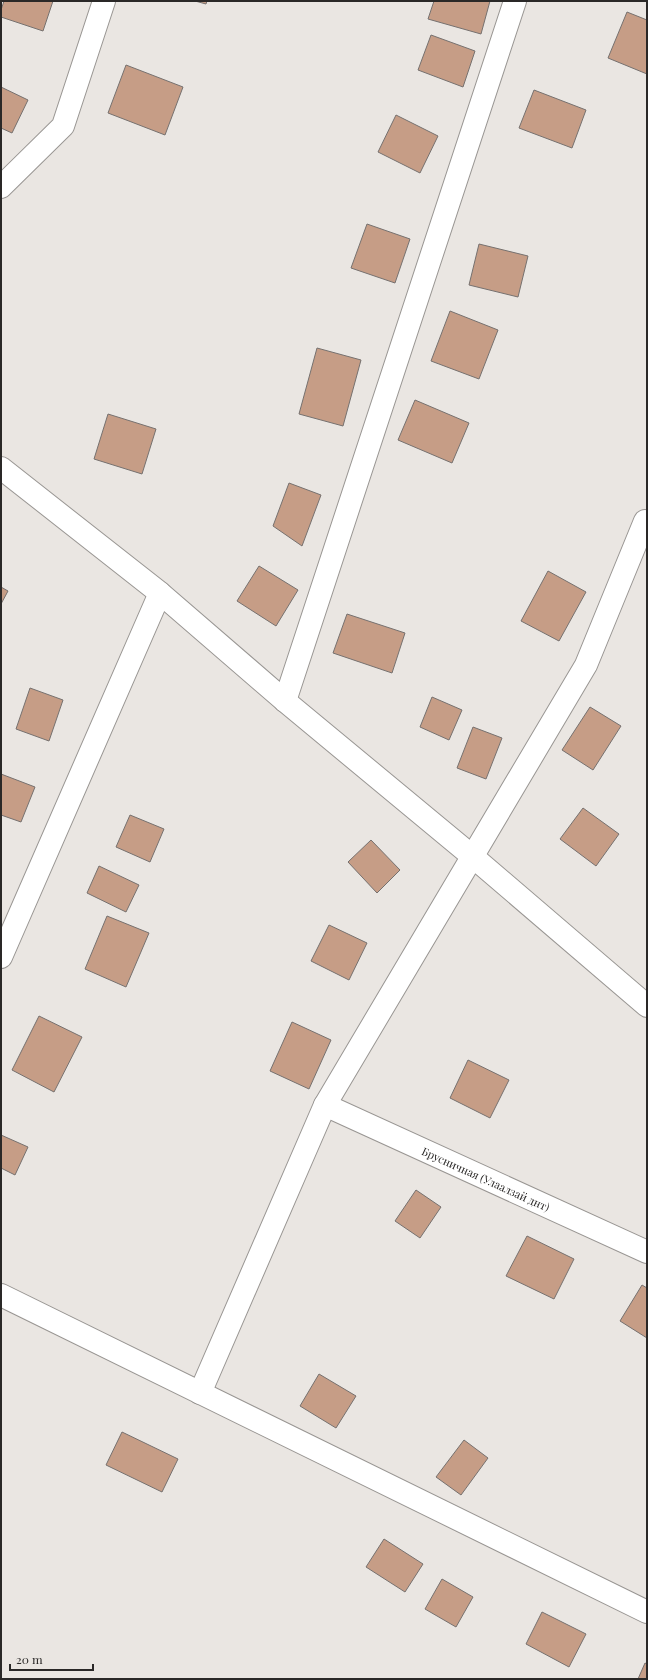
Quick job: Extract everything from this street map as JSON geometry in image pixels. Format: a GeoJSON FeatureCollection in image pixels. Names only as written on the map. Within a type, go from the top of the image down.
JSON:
{"type":"FeatureCollection","features":[{"type":"Feature","properties":{"kind":"street"},"geometry":{"type":"LineString","coordinates":[[1,187],[63,126],[104,1]]}},
{"type":"Feature","properties":{"kind":"street"},"geometry":{"type":"LineString","coordinates":[[285,701],[515,1]]}},
{"type":"Feature","properties":{"kind":"street"},"geometry":{"type":"LineString","coordinates":[[1,468],[160,593],[285,701],[472,856],[647,1006]]}},
{"type":"Feature","properties":{"kind":"street"},"geometry":{"type":"LineString","coordinates":[[200,1393],[326,1105],[586,665],[645,521]]}},
{"type":"Feature","properties":{"kind":"street"},"geometry":{"type":"LineString","coordinates":[[1,957],[160,593]]}},
{"type":"Feature","properties":{"kind":"street","name":"Брусничная (Улаалзай днт)"},"geometry":{"type":"LineString","coordinates":[[326,1105],[647,1252]]}},
{"type":"Feature","properties":{"kind":"street"},"geometry":{"type":"LineString","coordinates":[[1,1295],[647,1612]]}},
{"type":"Feature","properties":{"kind":"building"},"geometry":{"type":"Polygon","coordinates":[[[4,1],[53,1],[43,31],[1,17],[1,10],[4,1]]]}},
{"type":"Feature","properties":{"kind":"building"},"geometry":{"type":"Polygon","coordinates":[[[195,1],[207,1],[206,4],[195,1]]]}},
{"type":"Feature","properties":{"kind":"building"},"geometry":{"type":"Polygon","coordinates":[[[434,1],[490,1],[481,34],[428,19],[434,1]]]}},
{"type":"Feature","properties":{"kind":"building"},"geometry":{"type":"Polygon","coordinates":[[[627,12],[647,20],[647,74],[608,58],[627,12]]]}},
{"type":"Feature","properties":{"kind":"building"},"geometry":{"type":"Polygon","coordinates":[[[431,35],[475,51],[463,87],[418,70],[431,35]]]}},
{"type":"Feature","properties":{"kind":"building"},"geometry":{"type":"Polygon","coordinates":[[[126,65],[183,87],[165,135],[108,113],[126,65]]]}},
{"type":"Feature","properties":{"kind":"building"},"geometry":{"type":"Polygon","coordinates":[[[1,87],[28,100],[12,133],[1,128],[1,87]]]}},
{"type":"Feature","properties":{"kind":"building"},"geometry":{"type":"Polygon","coordinates":[[[534,90],[586,110],[572,148],[519,128],[534,90]]]}},
{"type":"Feature","properties":{"kind":"building"},"geometry":{"type":"Polygon","coordinates":[[[396,115],[438,136],[420,173],[378,152],[396,115]]]}},
{"type":"Feature","properties":{"kind":"building"},"geometry":{"type":"Polygon","coordinates":[[[367,224],[410,239],[395,283],[351,268],[367,224]]]}},
{"type":"Feature","properties":{"kind":"building"},"geometry":{"type":"Polygon","coordinates":[[[479,244],[528,256],[518,297],[469,285],[479,244]]]}},
{"type":"Feature","properties":{"kind":"building"},"geometry":{"type":"Polygon","coordinates":[[[450,311],[498,330],[479,379],[431,361],[450,311]]]}},
{"type":"Feature","properties":{"kind":"building"},"geometry":{"type":"Polygon","coordinates":[[[317,348],[361,360],[343,426],[299,414],[317,348]]]}},
{"type":"Feature","properties":{"kind":"building"},"geometry":{"type":"Polygon","coordinates":[[[415,400],[469,423],[452,463],[398,440],[415,400]]]}},
{"type":"Feature","properties":{"kind":"building"},"geometry":{"type":"Polygon","coordinates":[[[108,414],[156,429],[142,474],[94,459],[108,414]]]}},
{"type":"Feature","properties":{"kind":"building"},"geometry":{"type":"Polygon","coordinates":[[[289,483],[321,495],[302,546],[273,526],[289,483]]]}},
{"type":"Feature","properties":{"kind":"building"},"geometry":{"type":"Polygon","coordinates":[[[259,566],[298,590],[276,626],[237,601],[259,566]]]}},
{"type":"Feature","properties":{"kind":"building"},"geometry":{"type":"Polygon","coordinates":[[[548,571],[586,592],[559,641],[521,621],[548,571]]]}},
{"type":"Feature","properties":{"kind":"building"},"geometry":{"type":"Polygon","coordinates":[[[1,587],[8,591],[1,604],[1,587]]]}},
{"type":"Feature","properties":{"kind":"building"},"geometry":{"type":"Polygon","coordinates":[[[347,614],[405,633],[392,673],[333,653],[347,614]]]}},
{"type":"Feature","properties":{"kind":"building"},"geometry":{"type":"Polygon","coordinates":[[[30,688],[63,700],[49,741],[16,729],[30,688]]]}},
{"type":"Feature","properties":{"kind":"building"},"geometry":{"type":"Polygon","coordinates":[[[432,697],[462,710],[449,740],[420,727],[432,697]]]}},
{"type":"Feature","properties":{"kind":"building"},"geometry":{"type":"Polygon","coordinates":[[[590,707],[621,726],[593,770],[562,750],[590,707]]]}},
{"type":"Feature","properties":{"kind":"building"},"geometry":{"type":"Polygon","coordinates":[[[473,727],[502,738],[486,779],[457,768],[473,727]]]}},
{"type":"Feature","properties":{"kind":"building"},"geometry":{"type":"Polygon","coordinates":[[[1,774],[35,787],[21,822],[1,815],[1,774]]]}},
{"type":"Feature","properties":{"kind":"building"},"geometry":{"type":"Polygon","coordinates":[[[583,808],[619,834],[596,866],[560,839],[583,808]]]}},
{"type":"Feature","properties":{"kind":"building"},"geometry":{"type":"Polygon","coordinates":[[[130,815],[164,829],[150,862],[116,847],[130,815]]]}},
{"type":"Feature","properties":{"kind":"building"},"geometry":{"type":"Polygon","coordinates":[[[371,840],[400,870],[377,893],[348,862],[371,840]]]}},
{"type":"Feature","properties":{"kind":"building"},"geometry":{"type":"Polygon","coordinates":[[[99,866],[139,885],[126,912],[87,893],[99,866]]]}},
{"type":"Feature","properties":{"kind":"building"},"geometry":{"type":"Polygon","coordinates":[[[107,916],[149,933],[126,987],[85,969],[107,916]]]}},
{"type":"Feature","properties":{"kind":"building"},"geometry":{"type":"Polygon","coordinates":[[[329,925],[367,943],[349,980],[311,961],[329,925]]]}},
{"type":"Feature","properties":{"kind":"building"},"geometry":{"type":"Polygon","coordinates":[[[39,1016],[82,1037],[54,1092],[12,1070],[39,1016]]]}},
{"type":"Feature","properties":{"kind":"building"},"geometry":{"type":"Polygon","coordinates":[[[292,1022],[331,1040],[309,1089],[270,1071],[292,1022]]]}},
{"type":"Feature","properties":{"kind":"building"},"geometry":{"type":"Polygon","coordinates":[[[468,1060],[509,1080],[490,1118],[450,1098],[468,1060]]]}},
{"type":"Feature","properties":{"kind":"building"},"geometry":{"type":"Polygon","coordinates":[[[1,1135],[28,1147],[15,1175],[1,1168],[1,1135]]]}},
{"type":"Feature","properties":{"kind":"building"},"geometry":{"type":"Polygon","coordinates":[[[416,1190],[441,1207],[420,1238],[395,1221],[416,1190]]]}},
{"type":"Feature","properties":{"kind":"building"},"geometry":{"type":"Polygon","coordinates":[[[527,1236],[574,1259],[554,1299],[506,1276],[527,1236]]]}},
{"type":"Feature","properties":{"kind":"building"},"geometry":{"type":"Polygon","coordinates":[[[642,1285],[647,1288],[647,1338],[620,1321],[642,1285]]]}},
{"type":"Feature","properties":{"kind":"building"},"geometry":{"type":"Polygon","coordinates":[[[319,1374],[356,1396],[336,1428],[300,1406],[319,1374]]]}},
{"type":"Feature","properties":{"kind":"building"},"geometry":{"type":"Polygon","coordinates":[[[122,1432],[178,1459],[162,1492],[106,1465],[122,1432]]]}},
{"type":"Feature","properties":{"kind":"building"},"geometry":{"type":"Polygon","coordinates":[[[464,1440],[488,1458],[461,1495],[436,1477],[464,1440]]]}},
{"type":"Feature","properties":{"kind":"building"},"geometry":{"type":"Polygon","coordinates":[[[384,1539],[423,1564],[405,1592],[366,1567],[384,1539]]]}},
{"type":"Feature","properties":{"kind":"building"},"geometry":{"type":"Polygon","coordinates":[[[442,1579],[473,1597],[456,1627],[425,1609],[442,1579]]]}},
{"type":"Feature","properties":{"kind":"building"},"geometry":{"type":"Polygon","coordinates":[[[542,1612],[586,1634],[569,1667],[526,1644],[542,1612]]]}},
{"type":"Feature","properties":{"kind":"building"},"geometry":{"type":"Polygon","coordinates":[[[645,1663],[647,1664],[647,1679],[638,1679],[645,1663]]]}}]}
